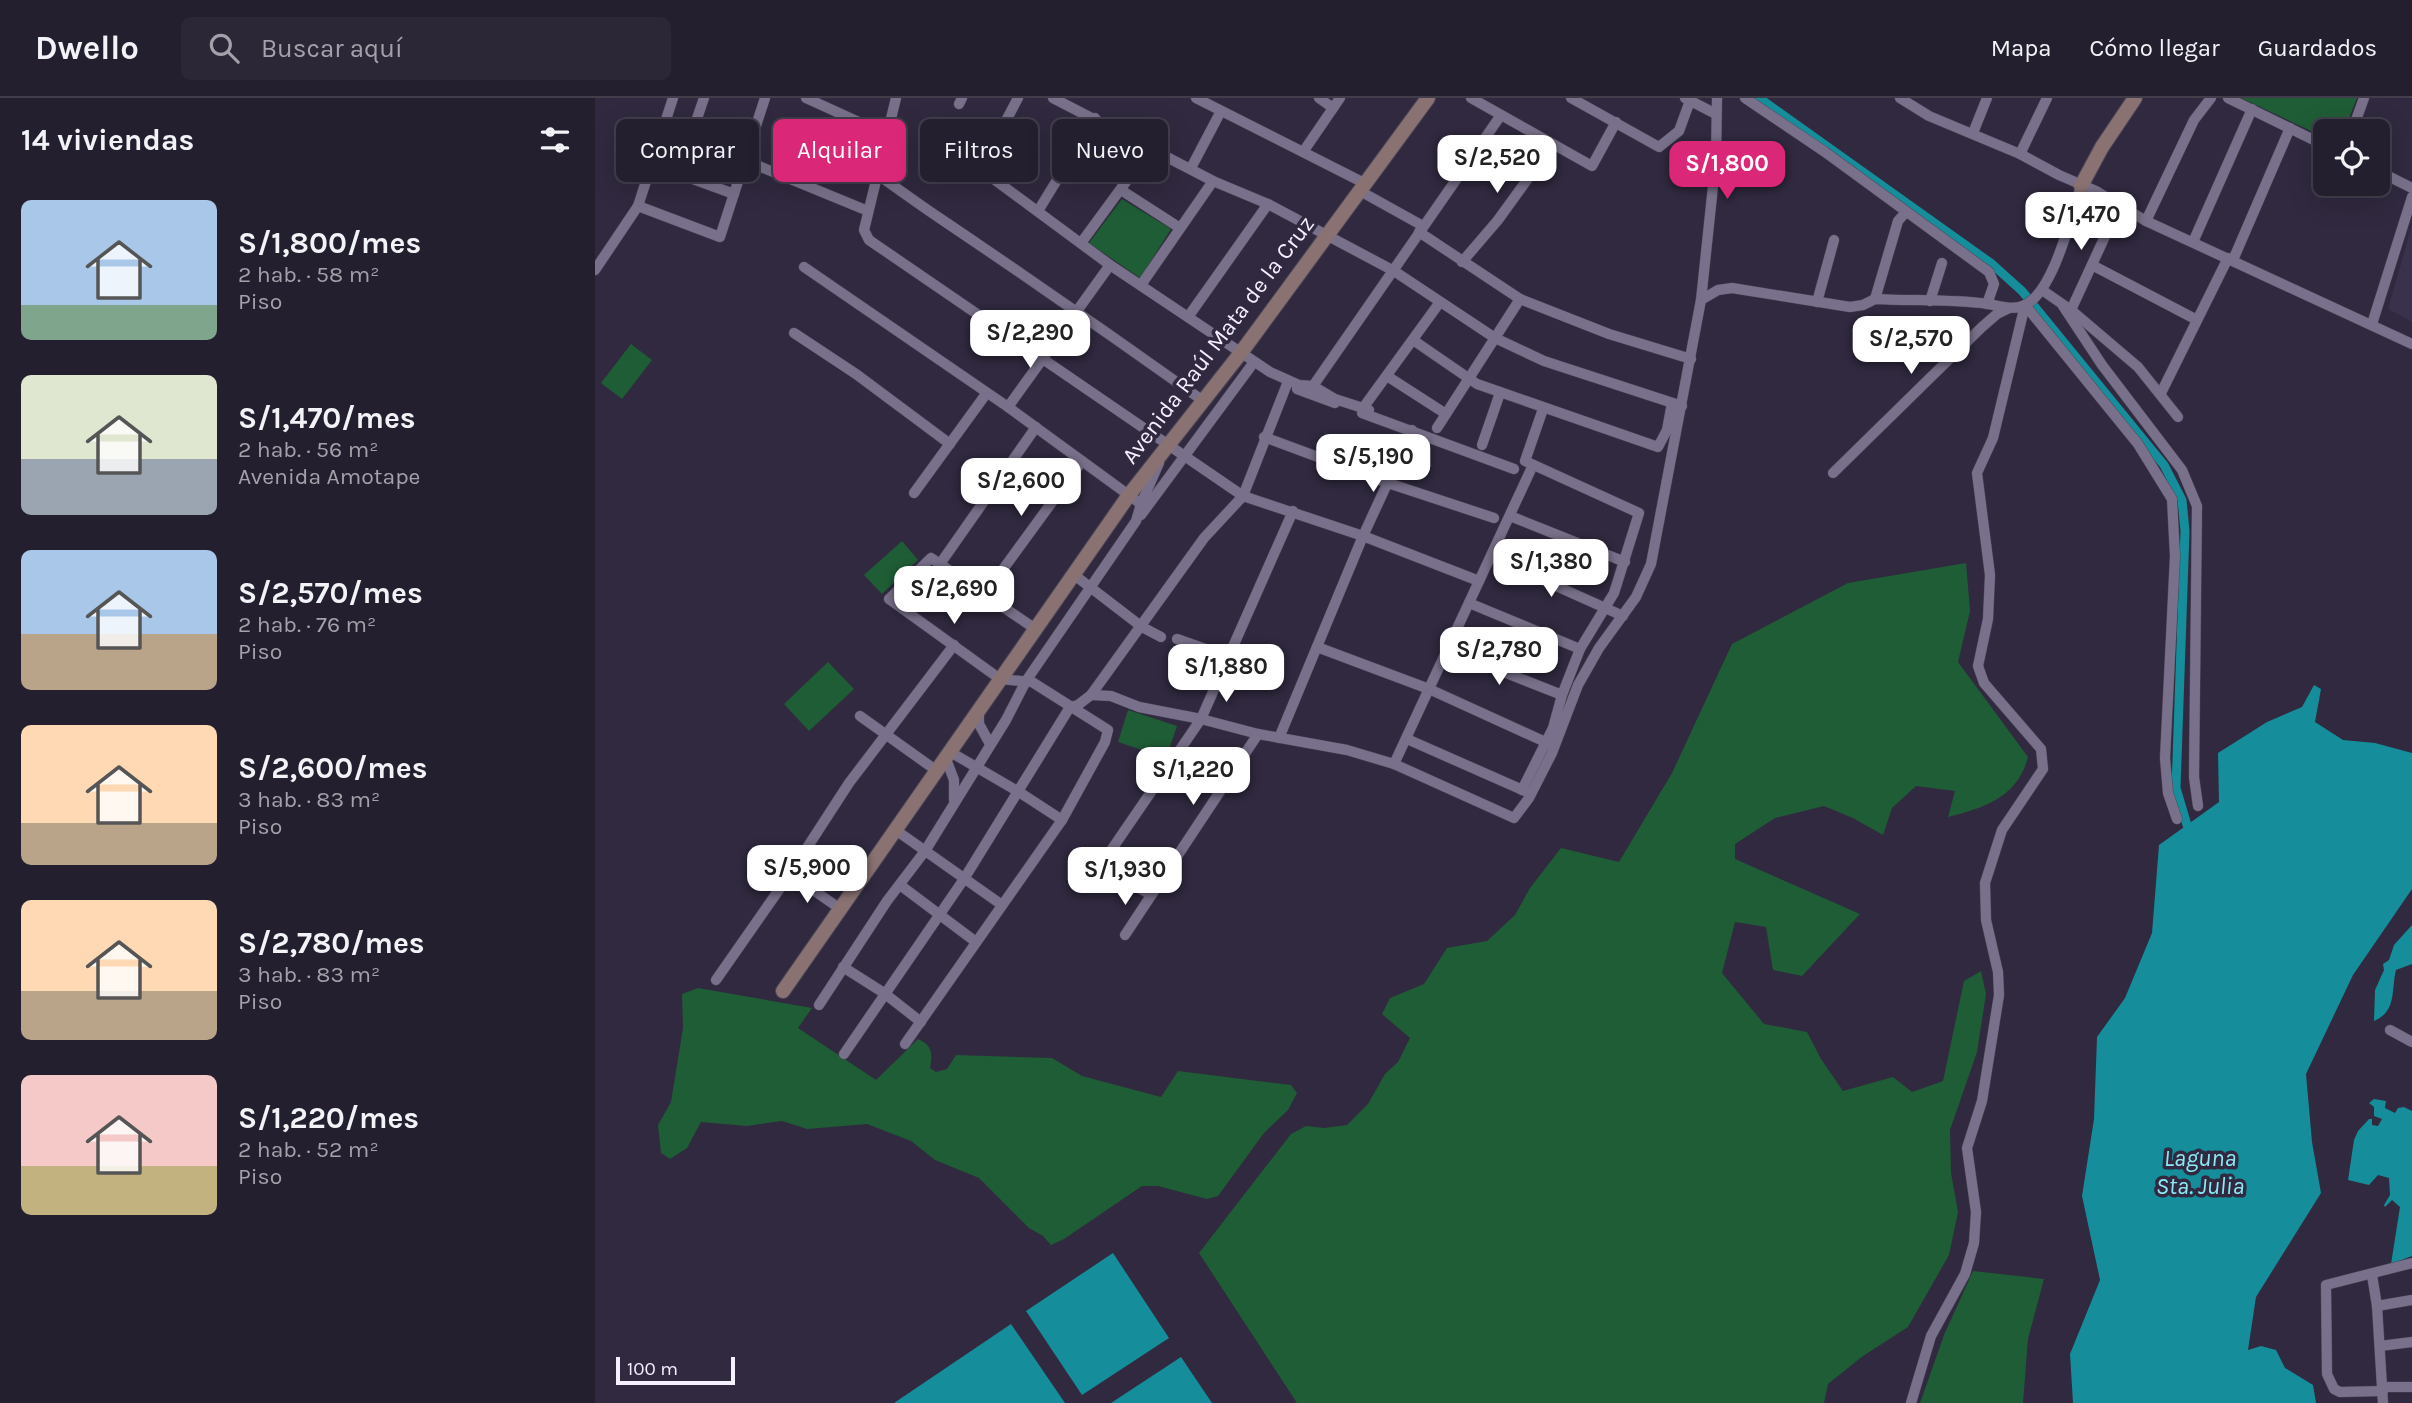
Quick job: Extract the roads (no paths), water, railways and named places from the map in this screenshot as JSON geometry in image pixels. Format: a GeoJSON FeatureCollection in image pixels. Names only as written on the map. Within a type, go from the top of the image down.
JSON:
{"type":"FeatureCollection","features":[{"type":"Feature","properties":{"kind":"street"},"geometry":{"type":"LineString","coordinates":[[666,119],[673,98]]}},
{"type":"Feature","properties":{"kind":"street"},"geometry":{"type":"LineString","coordinates":[[696,119],[703,98]]}},
{"type":"Feature","properties":{"kind":"street"},"geometry":{"type":"LineString","coordinates":[[758,119],[765,98]]}},
{"type":"Feature","properties":{"kind":"street"},"geometry":{"type":"LineString","coordinates":[[806,98],[852,119]]}},
{"type":"Feature","properties":{"kind":"street"},"geometry":{"type":"LineString","coordinates":[[890,119],[896,98]]}},
{"type":"Feature","properties":{"kind":"street"},"geometry":{"type":"LineString","coordinates":[[1007,119],[1018,98]]}},
{"type":"Feature","properties":{"kind":"street"},"geometry":{"type":"LineString","coordinates":[[1038,211],[1095,118],[1053,98]]}},
{"type":"Feature","properties":{"kind":"street"},"geometry":{"type":"LineString","coordinates":[[1196,98],[1303,152],[1363,187],[1462,262],[1520,299],[1609,334],[1691,359]]}},
{"type":"Feature","properties":{"kind":"street"},"geometry":{"type":"LineString","coordinates":[[1319,98],[1333,108]]}},
{"type":"Feature","properties":{"kind":"street"},"geometry":{"type":"LineString","coordinates":[[1303,152],[1340,98]]}},
{"type":"Feature","properties":{"kind":"street","name":"Avenida Raúl Mata de la Cruz"},"geometry":{"type":"LineString","coordinates":[[783,991],[897,831],[1073,574],[1135,499],[1168,444],[1240,354],[1429,98]]}},
{"type":"Feature","properties":{"kind":"street"},"geometry":{"type":"LineString","coordinates":[[1471,98],[1592,166],[1616,122]]}},
{"type":"Feature","properties":{"kind":"street"},"geometry":{"type":"LineString","coordinates":[[1571,98],[1659,147],[1679,131],[1688,99],[1716,114]]}},
{"type":"Feature","properties":{"kind":"street"},"geometry":{"type":"LineString","coordinates":[[1413,340],[1469,379],[1500,393],[1658,447],[1677,405],[1691,359],[1702,300],[1716,158],[1717,98]]}},
{"type":"Feature","properties":{"kind":"street"},"geometry":{"type":"LineString","coordinates":[[1745,98],[1989,272],[1993,284],[1985,304],[1987,314],[1982,327]]}},
{"type":"Feature","properties":{"kind":"street"},"geometry":{"type":"LineString","coordinates":[[1900,98],[1914,102],[1929,116],[2020,154],[2096,191],[2146,221],[2412,344]]}},
{"type":"Feature","properties":{"kind":"street"},"geometry":{"type":"LineString","coordinates":[[1973,134],[1987,98]]}},
{"type":"Feature","properties":{"kind":"street"},"geometry":{"type":"LineString","coordinates":[[2020,154],[2047,98]]}},
{"type":"Feature","properties":{"kind":"street"},"geometry":{"type":"LineString","coordinates":[[1833,473],[1982,327],[1997,314],[2025,305],[2042,290],[2081,186],[2102,147],[2135,98]]}},
{"type":"Feature","properties":{"kind":"street"},"geometry":{"type":"LineString","coordinates":[[2146,221],[2194,120],[2211,98]]}},
{"type":"Feature","properties":{"kind":"street"},"geometry":{"type":"LineString","coordinates":[[2228,98],[2313,140]]}},
{"type":"Feature","properties":{"kind":"street"},"geometry":{"type":"LineString","coordinates":[[2356,119],[2364,98]]}},
{"type":"Feature","properties":{"kind":"street"},"geometry":{"type":"LineString","coordinates":[[2193,242],[2252,109]]}},
{"type":"Feature","properties":{"kind":"street"},"geometry":{"type":"LineString","coordinates":[[1191,168],[1221,111]]}},
{"type":"Feature","properties":{"kind":"street"},"geometry":{"type":"LineString","coordinates":[[1313,386],[1501,115]]}},
{"type":"Feature","properties":{"kind":"street"},"geometry":{"type":"LineString","coordinates":[[2161,393],[2230,259],[2290,128]]}},
{"type":"Feature","properties":{"kind":"street"},"geometry":{"type":"LineString","coordinates":[[1462,262],[1498,220],[1553,144]]}},
{"type":"Feature","properties":{"kind":"street"},"geometry":{"type":"LineString","coordinates":[[1168,157],[1213,181],[1268,204],[1394,271],[1495,338],[1544,361],[1677,405]]}},
{"type":"Feature","properties":{"kind":"street"},"geometry":{"type":"LineString","coordinates":[[759,166],[868,211]]}},
{"type":"Feature","properties":{"kind":"street"},"geometry":{"type":"LineString","coordinates":[[2390,178],[2412,188]]}},
{"type":"Feature","properties":{"kind":"street"},"geometry":{"type":"LineString","coordinates":[[1141,285],[1213,181]]}},
{"type":"Feature","properties":{"kind":"street"},"geometry":{"type":"LineString","coordinates":[[595,270],[638,206],[646,182]]}},
{"type":"Feature","properties":{"kind":"street"},"geometry":{"type":"LineString","coordinates":[[700,182],[734,194]]}},
{"type":"Feature","properties":{"kind":"street"},"geometry":{"type":"LineString","coordinates":[[638,206],[720,237],[738,182]]}},
{"type":"Feature","properties":{"kind":"street"},"geometry":{"type":"LineString","coordinates":[[876,182],[864,230],[869,240],[1243,496],[1363,536],[1479,581]]}},
{"type":"Feature","properties":{"kind":"street"},"geometry":{"type":"LineString","coordinates":[[891,182],[1202,400]]}},
{"type":"Feature","properties":{"kind":"street"},"geometry":{"type":"LineString","coordinates":[[998,182],[1110,265],[1287,384],[1514,469]]}},
{"type":"Feature","properties":{"kind":"street"},"geometry":{"type":"LineString","coordinates":[[1081,243],[1127,182]]}},
{"type":"Feature","properties":{"kind":"street"},"geometry":{"type":"LineString","coordinates":[[1121,190],[1181,228]]}},
{"type":"Feature","properties":{"kind":"street"},"geometry":{"type":"LineString","coordinates":[[2372,324],[2412,197]]}},
{"type":"Feature","properties":{"kind":"street"},"geometry":{"type":"LineString","coordinates":[[1188,317],[1268,204]]}},
{"type":"Feature","properties":{"kind":"street"},"geometry":{"type":"LineString","coordinates":[[2067,308],[2092,265],[2119,206]]}},
{"type":"Feature","properties":{"kind":"street"},"geometry":{"type":"LineString","coordinates":[[1875,299],[1898,221],[1906,212]]}},
{"type":"Feature","properties":{"kind":"street"},"geometry":{"type":"LineString","coordinates":[[1817,302],[1834,240]]}},
{"type":"Feature","properties":{"kind":"street"},"geometry":{"type":"LineString","coordinates":[[1930,301],[1942,263]]}},
{"type":"Feature","properties":{"kind":"street"},"geometry":{"type":"LineString","coordinates":[[1008,407],[1110,265]]}},
{"type":"Feature","properties":{"kind":"street"},"geometry":{"type":"LineString","coordinates":[[2092,265],[2197,320]]}},
{"type":"Feature","properties":{"kind":"street"},"geometry":{"type":"LineString","coordinates":[[804,267],[1008,407],[1135,499],[1136,521]]}},
{"type":"Feature","properties":{"kind":"street"},"geometry":{"type":"LineString","coordinates":[[1704,282],[1850,307],[1863,306],[1875,299],[1985,304],[2010,308]]}},
{"type":"Feature","properties":{"kind":"street"},"geometry":{"type":"LineString","coordinates":[[1702,300],[1718,290],[1732,288]]}},
{"type":"Feature","properties":{"kind":"street"},"geometry":{"type":"LineString","coordinates":[[2042,290],[2138,367],[2178,417]]}},
{"type":"Feature","properties":{"kind":"street"},"geometry":{"type":"LineString","coordinates":[[1437,428],[1520,299]]}},
{"type":"Feature","properties":{"kind":"street"},"geometry":{"type":"LineString","coordinates":[[1270,372],[1299,385],[1313,386],[1335,399],[1366,409],[1440,302]]}},
{"type":"Feature","properties":{"kind":"street"},"geometry":{"type":"LineString","coordinates":[[2025,305],[2139,444],[2172,499],[2175,556],[2165,758],[2168,793],[2177,819]]}},
{"type":"Feature","properties":{"kind":"street"},"geometry":{"type":"LineString","coordinates":[[1911,1403],[1931,1336],[1965,1274],[1974,1243],[1976,1212],[1967,1148],[1982,1101],[1999,995],[1998,972],[1986,920],[1985,883],[2001,830],[2043,769],[2041,749],[1984,683],[1978,666],[1988,619],[1990,575],[1977,473],[1993,438],[2025,305]]}},
{"type":"Feature","properties":{"kind":"street"},"geometry":{"type":"LineString","coordinates":[[2067,308],[2102,365],[2182,470],[2197,506],[2194,777],[2198,806]]}},
{"type":"Feature","properties":{"kind":"street"},"geometry":{"type":"LineString","coordinates":[[794,333],[856,374],[950,444]]}},
{"type":"Feature","properties":{"kind":"street"},"geometry":{"type":"LineString","coordinates":[[819,1005],[887,901],[925,851],[1026,681],[1089,586],[1254,362]]}},
{"type":"Feature","properties":{"kind":"street"},"geometry":{"type":"LineString","coordinates":[[1387,376],[1446,414]]}},
{"type":"Feature","properties":{"kind":"street"},"geometry":{"type":"LineString","coordinates":[[843,1054],[964,879],[1070,707],[1078,705],[1091,695],[1204,538],[1243,496],[1287,384]]}},
{"type":"Feature","properties":{"kind":"street"},"geometry":{"type":"LineString","coordinates":[[1482,445],[1500,393]]}},
{"type":"Feature","properties":{"kind":"street"},"geometry":{"type":"LineString","coordinates":[[914,493],[986,394]]}},
{"type":"Feature","properties":{"kind":"street"},"geometry":{"type":"LineString","coordinates":[[1091,695],[1111,696],[1139,707],[1258,734],[1336,748],[1394,764],[1514,818],[1578,685],[1599,648],[1636,597],[1651,564],[1677,405]]}},
{"type":"Feature","properties":{"kind":"street"},"geometry":{"type":"LineString","coordinates":[[1543,409],[1525,461],[1639,513],[1625,562],[1607,607],[1580,649],[1562,695],[1551,744]]}},
{"type":"Feature","properties":{"kind":"street"},"geometry":{"type":"LineString","coordinates":[[940,564],[1036,427]]}},
{"type":"Feature","properties":{"kind":"street"},"geometry":{"type":"LineString","coordinates":[[1279,738],[1363,536],[1412,430]]}},
{"type":"Feature","properties":{"kind":"street"},"geometry":{"type":"LineString","coordinates":[[1264,437],[1388,483],[1495,518]]}},
{"type":"Feature","properties":{"kind":"street"},"geometry":{"type":"LineString","coordinates":[[985,594],[1082,461]]}},
{"type":"Feature","properties":{"kind":"street"},"geometry":{"type":"LineString","coordinates":[[1394,764],[1533,465]]}},
{"type":"Feature","properties":{"kind":"street"},"geometry":{"type":"LineString","coordinates":[[1151,895],[1101,865],[1201,719],[1231,658],[1293,512]]}},
{"type":"Feature","properties":{"kind":"street"},"geometry":{"type":"LineString","coordinates":[[1510,516],[1625,562]]}},
{"type":"Feature","properties":{"kind":"street"},"geometry":{"type":"LineString","coordinates":[[1492,557],[1623,616]]}},
{"type":"Feature","properties":{"kind":"street"},"geometry":{"type":"LineString","coordinates":[[905,1044],[1062,820],[1105,742],[1108,730],[1032,682],[1000,679],[889,599],[931,558],[1034,628]]}},
{"type":"Feature","properties":{"kind":"street"},"geometry":{"type":"LineString","coordinates":[[1073,574],[1142,627],[1161,636]]}},
{"type":"Feature","properties":{"kind":"street"},"geometry":{"type":"LineString","coordinates":[[1469,603],[1580,649]]}},
{"type":"Feature","properties":{"kind":"street"},"geometry":{"type":"LineString","coordinates":[[1177,639],[1231,658]]}},
{"type":"Feature","properties":{"kind":"street"},"geometry":{"type":"LineString","coordinates":[[716,980],[849,783],[954,645]]}},
{"type":"Feature","properties":{"kind":"street"},"geometry":{"type":"LineString","coordinates":[[1317,647],[1429,689],[1551,744]]}},
{"type":"Feature","properties":{"kind":"street"},"geometry":{"type":"LineString","coordinates":[[1448,650],[1562,695]]}},
{"type":"Feature","properties":{"kind":"street"},"geometry":{"type":"LineString","coordinates":[[979,711],[979,724],[991,744]]}},
{"type":"Feature","properties":{"kind":"street"},"geometry":{"type":"LineString","coordinates":[[860,716],[886,734],[945,761],[976,767],[1062,820]]}},
{"type":"Feature","properties":{"kind":"street"},"geometry":{"type":"LineString","coordinates":[[1125,935],[1258,734]]}},
{"type":"Feature","properties":{"kind":"street"},"geometry":{"type":"LineString","coordinates":[[1407,739],[1526,792]]}},
{"type":"Feature","properties":{"kind":"street"},"geometry":{"type":"LineString","coordinates":[[945,761],[954,780],[954,804]]}},
{"type":"Feature","properties":{"kind":"street"},"geometry":{"type":"LineString","coordinates":[[897,831],[1002,905]]}},
{"type":"Feature","properties":{"kind":"street"},"geometry":{"type":"LineString","coordinates":[[790,874],[842,910]]}},
{"type":"Feature","properties":{"kind":"street"},"geometry":{"type":"LineString","coordinates":[[900,885],[977,942]]}},
{"type":"Feature","properties":{"kind":"street"},"geometry":{"type":"LineString","coordinates":[[843,967],[884,993],[921,1022]]}},
{"type":"Feature","properties":{"kind":"street"},"geometry":{"type":"LineString","coordinates":[[2390,1030],[2412,1042]]}},
{"type":"Feature","properties":{"kind":"street"},"geometry":{"type":"LineString","coordinates":[[2412,1263],[2326,1285],[2327,1374],[2334,1389],[2349,1398],[2383,1389],[2412,1387]]}},
{"type":"Feature","properties":{"kind":"street"},"geometry":{"type":"LineString","coordinates":[[2372,1275],[2377,1306],[2383,1403]]}},
{"type":"Feature","properties":{"kind":"street"},"geometry":{"type":"LineString","coordinates":[[2377,1306],[2412,1300]]}},
{"type":"Feature","properties":{"kind":"street"},"geometry":{"type":"LineString","coordinates":[[2380,1346],[2412,1342]]}},
{"type":"Feature","properties":{"kind":"water","name":"Laguna Sta. Julia"},"geometry":{"type":"Polygon","coordinates":[[[2314,685],[2321,689],[2315,722],[2343,740],[2375,743],[2412,753],[2412,889],[2353,975],[2306,1074],[2312,1142],[2321,1193],[2256,1297],[2248,1350],[2261,1346],[2276,1350],[2285,1368],[2313,1385],[2316,1403],[2073,1403],[2070,1354],[2100,1280],[2082,1196],[2094,1119],[2097,1037],[2125,998],[2152,933],[2159,845],[2219,802],[2218,753],[2267,722],[2302,707],[2314,685]]]}},
{"type":"Feature","properties":{"kind":"water"},"geometry":{"type":"Polygon","coordinates":[[[2412,925],[2412,964],[2396,970],[2390,1006],[2374,1021],[2375,990],[2384,970],[2383,964],[2389,960],[2394,945],[2412,925]]]}},
{"type":"Feature","properties":{"kind":"water"},"geometry":{"type":"Polygon","coordinates":[[[2374,1099],[2386,1101],[2385,1108],[2395,1113],[2398,1108],[2404,1107],[2412,1111],[2412,1256],[2391,1264],[2400,1207],[2392,1200],[2385,1207],[2384,1205],[2390,1195],[2389,1178],[2378,1175],[2369,1185],[2348,1180],[2354,1140],[2358,1131],[2369,1119],[2372,1119],[2372,1125],[2378,1126],[2382,1119],[2374,1116],[2374,1107],[2369,1103],[2374,1099]]]}},
{"type":"Feature","properties":{"kind":"water"},"geometry":{"type":"Polygon","coordinates":[[[1113,1253],[1169,1338],[1082,1395],[1026,1311],[1113,1253]]]}},
{"type":"Feature","properties":{"kind":"water"},"geometry":{"type":"Polygon","coordinates":[[[1011,1324],[1065,1403],[894,1403],[1011,1324]]]}},
{"type":"Feature","properties":{"kind":"water"},"geometry":{"type":"Polygon","coordinates":[[[1181,1357],[1212,1403],[1111,1403],[1181,1357]]]}},
{"type":"Feature","properties":{"kind":"waterway"},"geometry":{"type":"LineString","coordinates":[[1759,98],[1992,264],[2022,291],[2164,465],[2182,500],[2185,531],[2176,788],[2187,825]]}}]}
